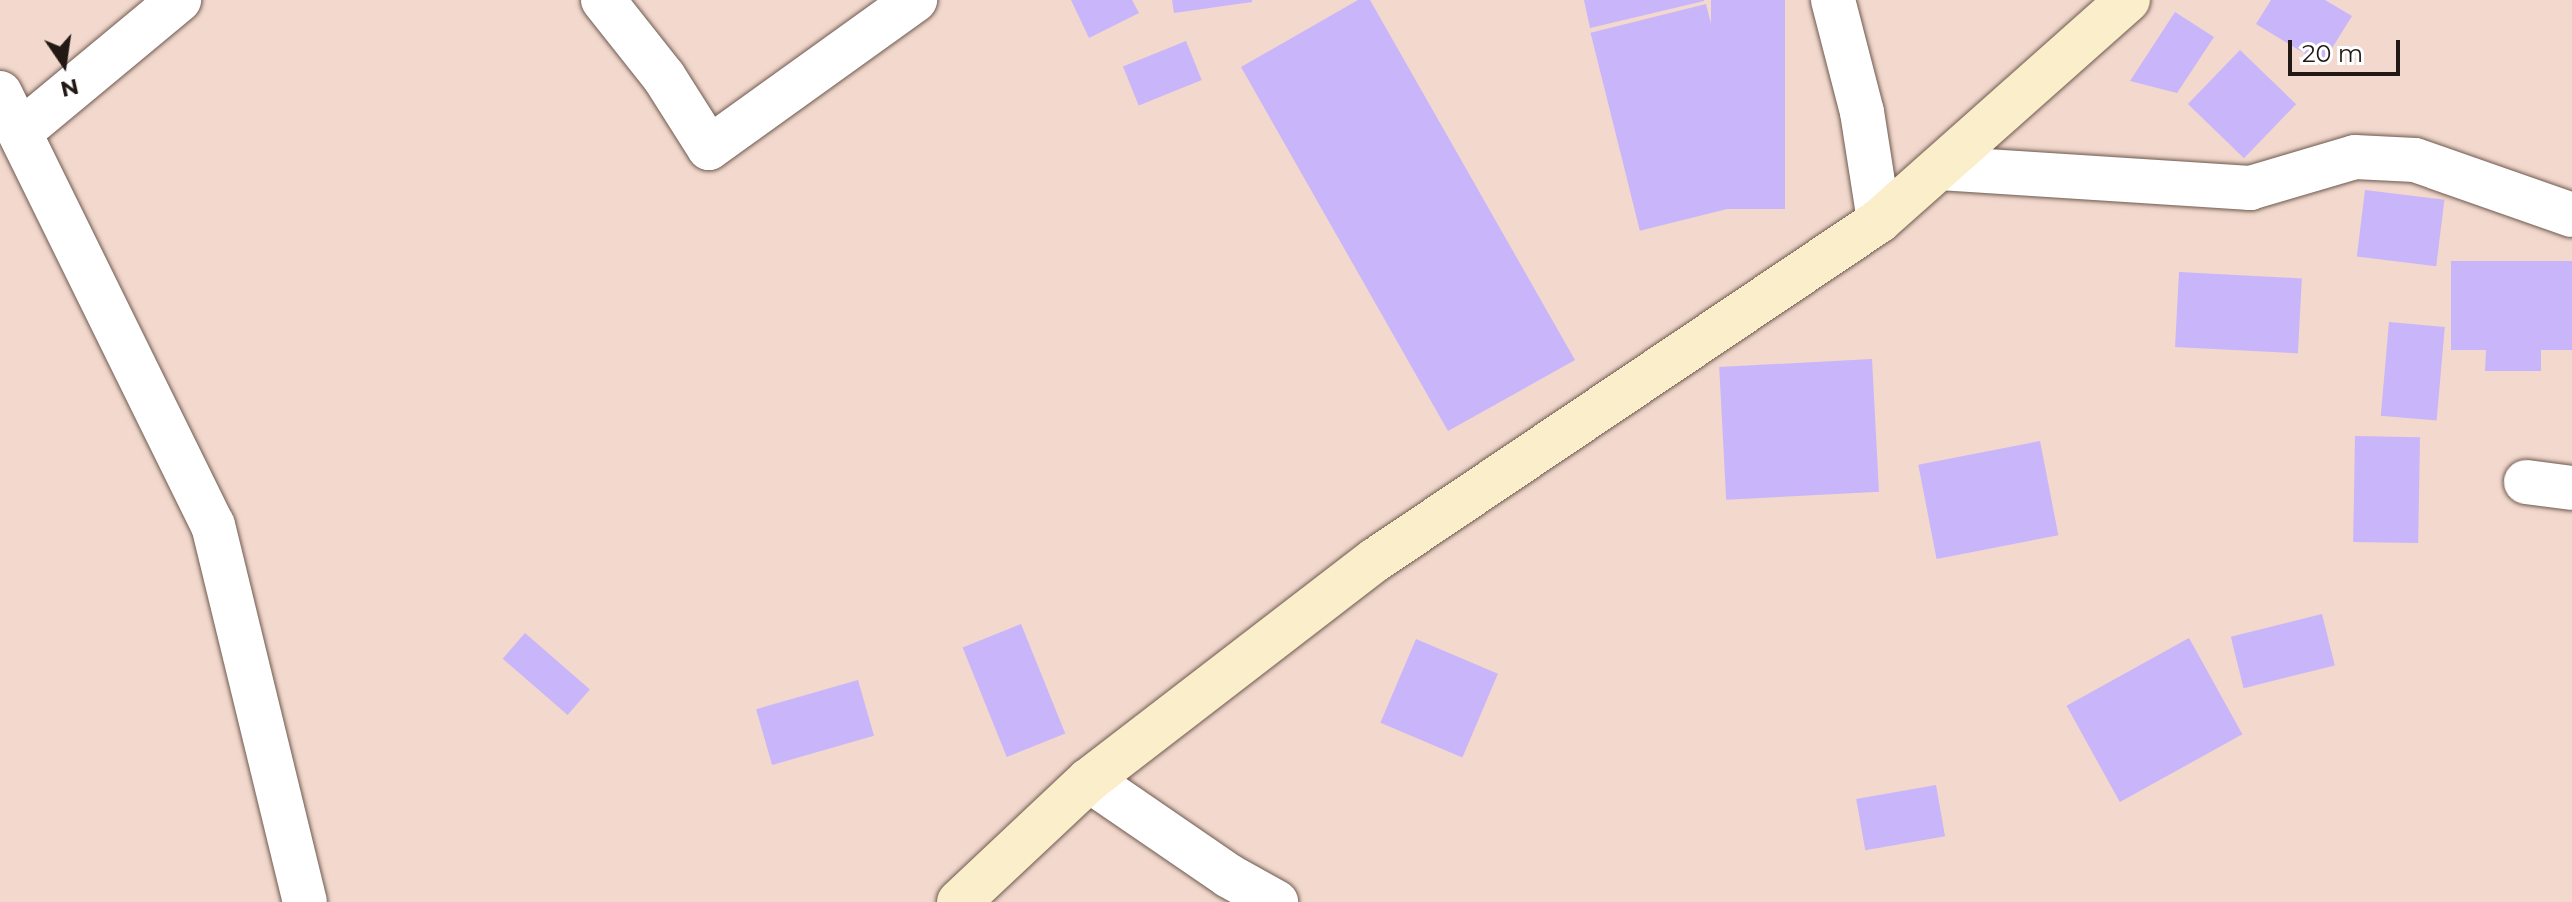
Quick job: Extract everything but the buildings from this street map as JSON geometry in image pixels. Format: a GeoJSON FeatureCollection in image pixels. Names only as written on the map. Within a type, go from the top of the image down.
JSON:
{"type":"FeatureCollection","features":[{"type":"Feature","properties":{"kind":"street"},"geometry":{"type":"LineString","coordinates":[[20,132],[179,0]]}},
{"type":"Feature","properties":{"kind":"street"},"geometry":{"type":"LineString","coordinates":[[603,0],[664,77],[709,148],[915,0]]}},
{"type":"Feature","properties":{"kind":"street"},"geometry":{"type":"LineString","coordinates":[[1833,0],[1862,112],[1879,221]]}},
{"type":"Feature","properties":{"kind":"street"},"geometry":{"type":"LineString","coordinates":[[959,902],[1089,780],[1375,560],[1879,221],[2128,0]]}},
{"type":"Feature","properties":{"kind":"street"},"geometry":{"type":"LineString","coordinates":[[0,93],[213,525],[305,902]]}},
{"type":"Feature","properties":{"kind":"street"},"geometry":{"type":"LineString","coordinates":[[1940,168],[2250,188],[2355,157],[2415,160],[2572,215]]}},
{"type":"Feature","properties":{"kind":"street"},"geometry":{"type":"LineString","coordinates":[[2526,482],[2572,488]]}},
{"type":"Feature","properties":{"kind":"street"},"geometry":{"type":"LineString","coordinates":[[1089,780],[1229,876],[1276,902]]}}]}
